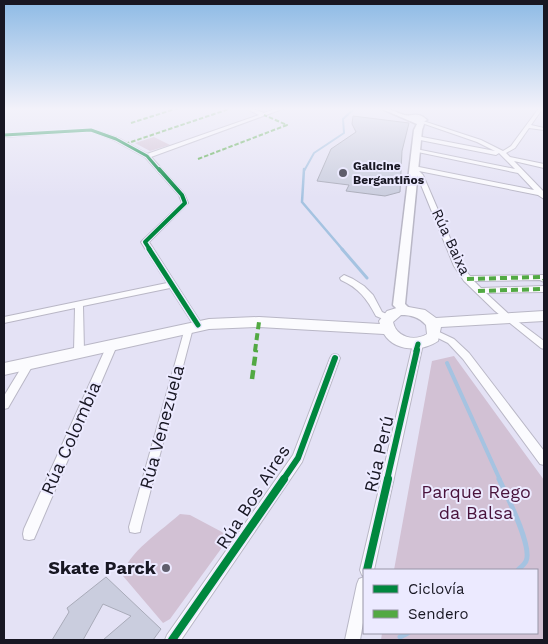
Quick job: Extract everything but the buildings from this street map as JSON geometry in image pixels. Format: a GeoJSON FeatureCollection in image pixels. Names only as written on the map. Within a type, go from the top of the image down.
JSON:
{"type":"FeatureCollection","features":[{"type":"Feature","properties":{"kind":"main road"},"geometry":{"type":"LineString","coordinates":[[388,323],[392,314],[404,310],[417,312],[434,328]]}},
{"type":"Feature","properties":{"kind":"main road"},"geometry":{"type":"LineString","coordinates":[[434,328],[456,321],[544,316]]}},
{"type":"Feature","properties":{"kind":"main road"},"geometry":{"type":"LineString","coordinates":[[4,369],[193,326],[259,322],[303,326],[388,323]]}},
{"type":"Feature","properties":{"kind":"main road"},"geometry":{"type":"LineString","coordinates":[[388,323],[402,342],[418,344],[429,341],[434,328]]}},
{"type":"Feature","properties":{"kind":"street"},"geometry":{"type":"LineString","coordinates":[[111,138],[147,156],[182,195],[185,203],[146,242],[172,285],[193,326]]}},
{"type":"Feature","properties":{"kind":"street"},"geometry":{"type":"LineString","coordinates":[[147,156],[198,138]]}},
{"type":"Feature","properties":{"kind":"street"},"geometry":{"type":"LineString","coordinates":[[404,310],[399,305],[417,138]]}},
{"type":"Feature","properties":{"kind":"street"},"geometry":{"type":"LineString","coordinates":[[458,138],[503,154]]}},
{"type":"Feature","properties":{"kind":"street"},"geometry":{"type":"LineString","coordinates":[[469,138],[479,141],[510,159],[544,195]]}},
{"type":"Feature","properties":{"kind":"street"},"geometry":{"type":"LineString","coordinates":[[503,154],[519,138]]}},
{"type":"Feature","properties":{"kind":"street"},"geometry":{"type":"LineString","coordinates":[[416,151],[522,172]]}},
{"type":"Feature","properties":{"kind":"street"},"geometry":{"type":"LineString","coordinates":[[510,159],[544,166]]}},
{"type":"Feature","properties":{"kind":"street"},"geometry":{"type":"LineString","coordinates":[[414,168],[544,195]]}},
{"type":"Feature","properties":{"kind":"street","name":"Rúa Baixa"},"geometry":{"type":"LineString","coordinates":[[414,168],[427,190],[458,266],[467,279],[507,318],[544,346]]}},
{"type":"Feature","properties":{"kind":"street"},"geometry":{"type":"LineString","coordinates":[[412,188],[427,190]]}},
{"type":"Feature","properties":{"kind":"street"},"geometry":{"type":"LineString","coordinates":[[467,279],[542,276],[544,279]]}},
{"type":"Feature","properties":{"kind":"street"},"geometry":{"type":"LineString","coordinates":[[344,278],[354,282],[371,297],[379,314],[388,323]]}},
{"type":"Feature","properties":{"kind":"street"},"geometry":{"type":"LineString","coordinates":[[4,320],[172,285]]}},
{"type":"Feature","properties":{"kind":"street"},"geometry":{"type":"LineString","coordinates":[[478,291],[544,289]]}},
{"type":"Feature","properties":{"kind":"street"},"geometry":{"type":"LineString","coordinates":[[79,304],[80,352]]}},
{"type":"Feature","properties":{"kind":"street","name":"Rúa Venezuela"},"geometry":{"type":"LineString","coordinates":[[135,527],[193,326]]}},
{"type":"Feature","properties":{"kind":"street"},"geometry":{"type":"LineString","coordinates":[[434,328],[466,356],[544,460]]}},
{"type":"Feature","properties":{"kind":"street","name":"Rúa Colombia"},"geometry":{"type":"LineString","coordinates":[[29,534],[113,343]]}},
{"type":"Feature","properties":{"kind":"street","name":"Rúa Perú"},"geometry":{"type":"LineString","coordinates":[[367,569],[418,344]]}},
{"type":"Feature","properties":{"kind":"street","name":"Rúa Bos Aires"},"geometry":{"type":"LineString","coordinates":[[172,640],[298,458],[335,358]]}},
{"type":"Feature","properties":{"kind":"street"},"geometry":{"type":"LineString","coordinates":[[4,405],[29,363]]}},
{"type":"Feature","properties":{"kind":"street"},"geometry":{"type":"LineString","coordinates":[[352,640],[363,589]]}},
{"type":"Feature","properties":{"kind":"green space"},"geometry":{"type":"Polygon","coordinates":[[[156,138],[170,145],[150,151],[135,143],[156,138]]]}},
{"type":"Feature","properties":{"kind":"green space","name":"Parque Rego da Balsa"},"geometry":{"type":"Polygon","coordinates":[[[454,356],[544,480],[544,640],[381,640],[382,634],[538,634],[538,569],[394,569],[432,361],[454,356]]]}},
{"type":"Feature","properties":{"kind":"green space","name":"Skate Parck"},"geometry":{"type":"Polygon","coordinates":[[[180,514],[190,515],[222,532],[226,536],[226,542],[170,619],[163,623],[123,576],[130,559],[180,514]]]}},
{"type":"Feature","properties":{"kind":"waterway"},"geometry":{"type":"LineString","coordinates":[[304,171],[314,153],[336,138]]}},
{"type":"Feature","properties":{"kind":"waterway"},"geometry":{"type":"LineString","coordinates":[[304,169],[302,202],[343,250]]}},
{"type":"Feature","properties":{"kind":"waterway"},"geometry":{"type":"LineString","coordinates":[[342,249],[367,278]]}},
{"type":"Feature","properties":{"kind":"waterway"},"geometry":{"type":"LineString","coordinates":[[447,363],[500,480]]}},
{"type":"Feature","properties":{"kind":"waterway"},"geometry":{"type":"LineString","coordinates":[[499,479],[518,520],[526,544],[526,561],[519,569]]}},
{"type":"Feature","properties":{"kind":"waterway"},"geometry":{"type":"LineString","coordinates":[[400,637],[406,634]]}},
{"type":"Feature","properties":{"kind":"marked path"},"geometry":{"type":"LineString","coordinates":[[125,144],[143,138]]}},
{"type":"Feature","properties":{"kind":"marked path"},"geometry":{"type":"LineString","coordinates":[[198,159],[253,138]]}},
{"type":"Feature","properties":{"kind":"marked path"},"geometry":{"type":"LineString","coordinates":[[467,279],[542,277],[544,279]]}},
{"type":"Feature","properties":{"kind":"marked path"},"geometry":{"type":"LineString","coordinates":[[478,291],[544,289]]}},
{"type":"Feature","properties":{"kind":"marked path"},"geometry":{"type":"LineString","coordinates":[[252,379],[259,322]]}},
{"type":"Feature","properties":{"kind":"cycle path"},"geometry":{"type":"LineString","coordinates":[[113,138],[147,156],[182,195],[185,203],[145,242],[198,325]]}},
{"type":"Feature","properties":{"kind":"cycle path"},"geometry":{"type":"LineString","coordinates":[[367,569],[418,344]]}},
{"type":"Feature","properties":{"kind":"cycle path"},"geometry":{"type":"LineString","coordinates":[[172,640],[298,458],[335,358]]}},
{"type":"Feature","properties":{"kind":"place","name":"Galicine Bergantiños"},"geometry":{"type":"Point","coordinates":[343,173]}},
{"type":"Feature","properties":{"kind":"place","name":"Skate Parck"},"geometry":{"type":"Point","coordinates":[166,568]}}]}
